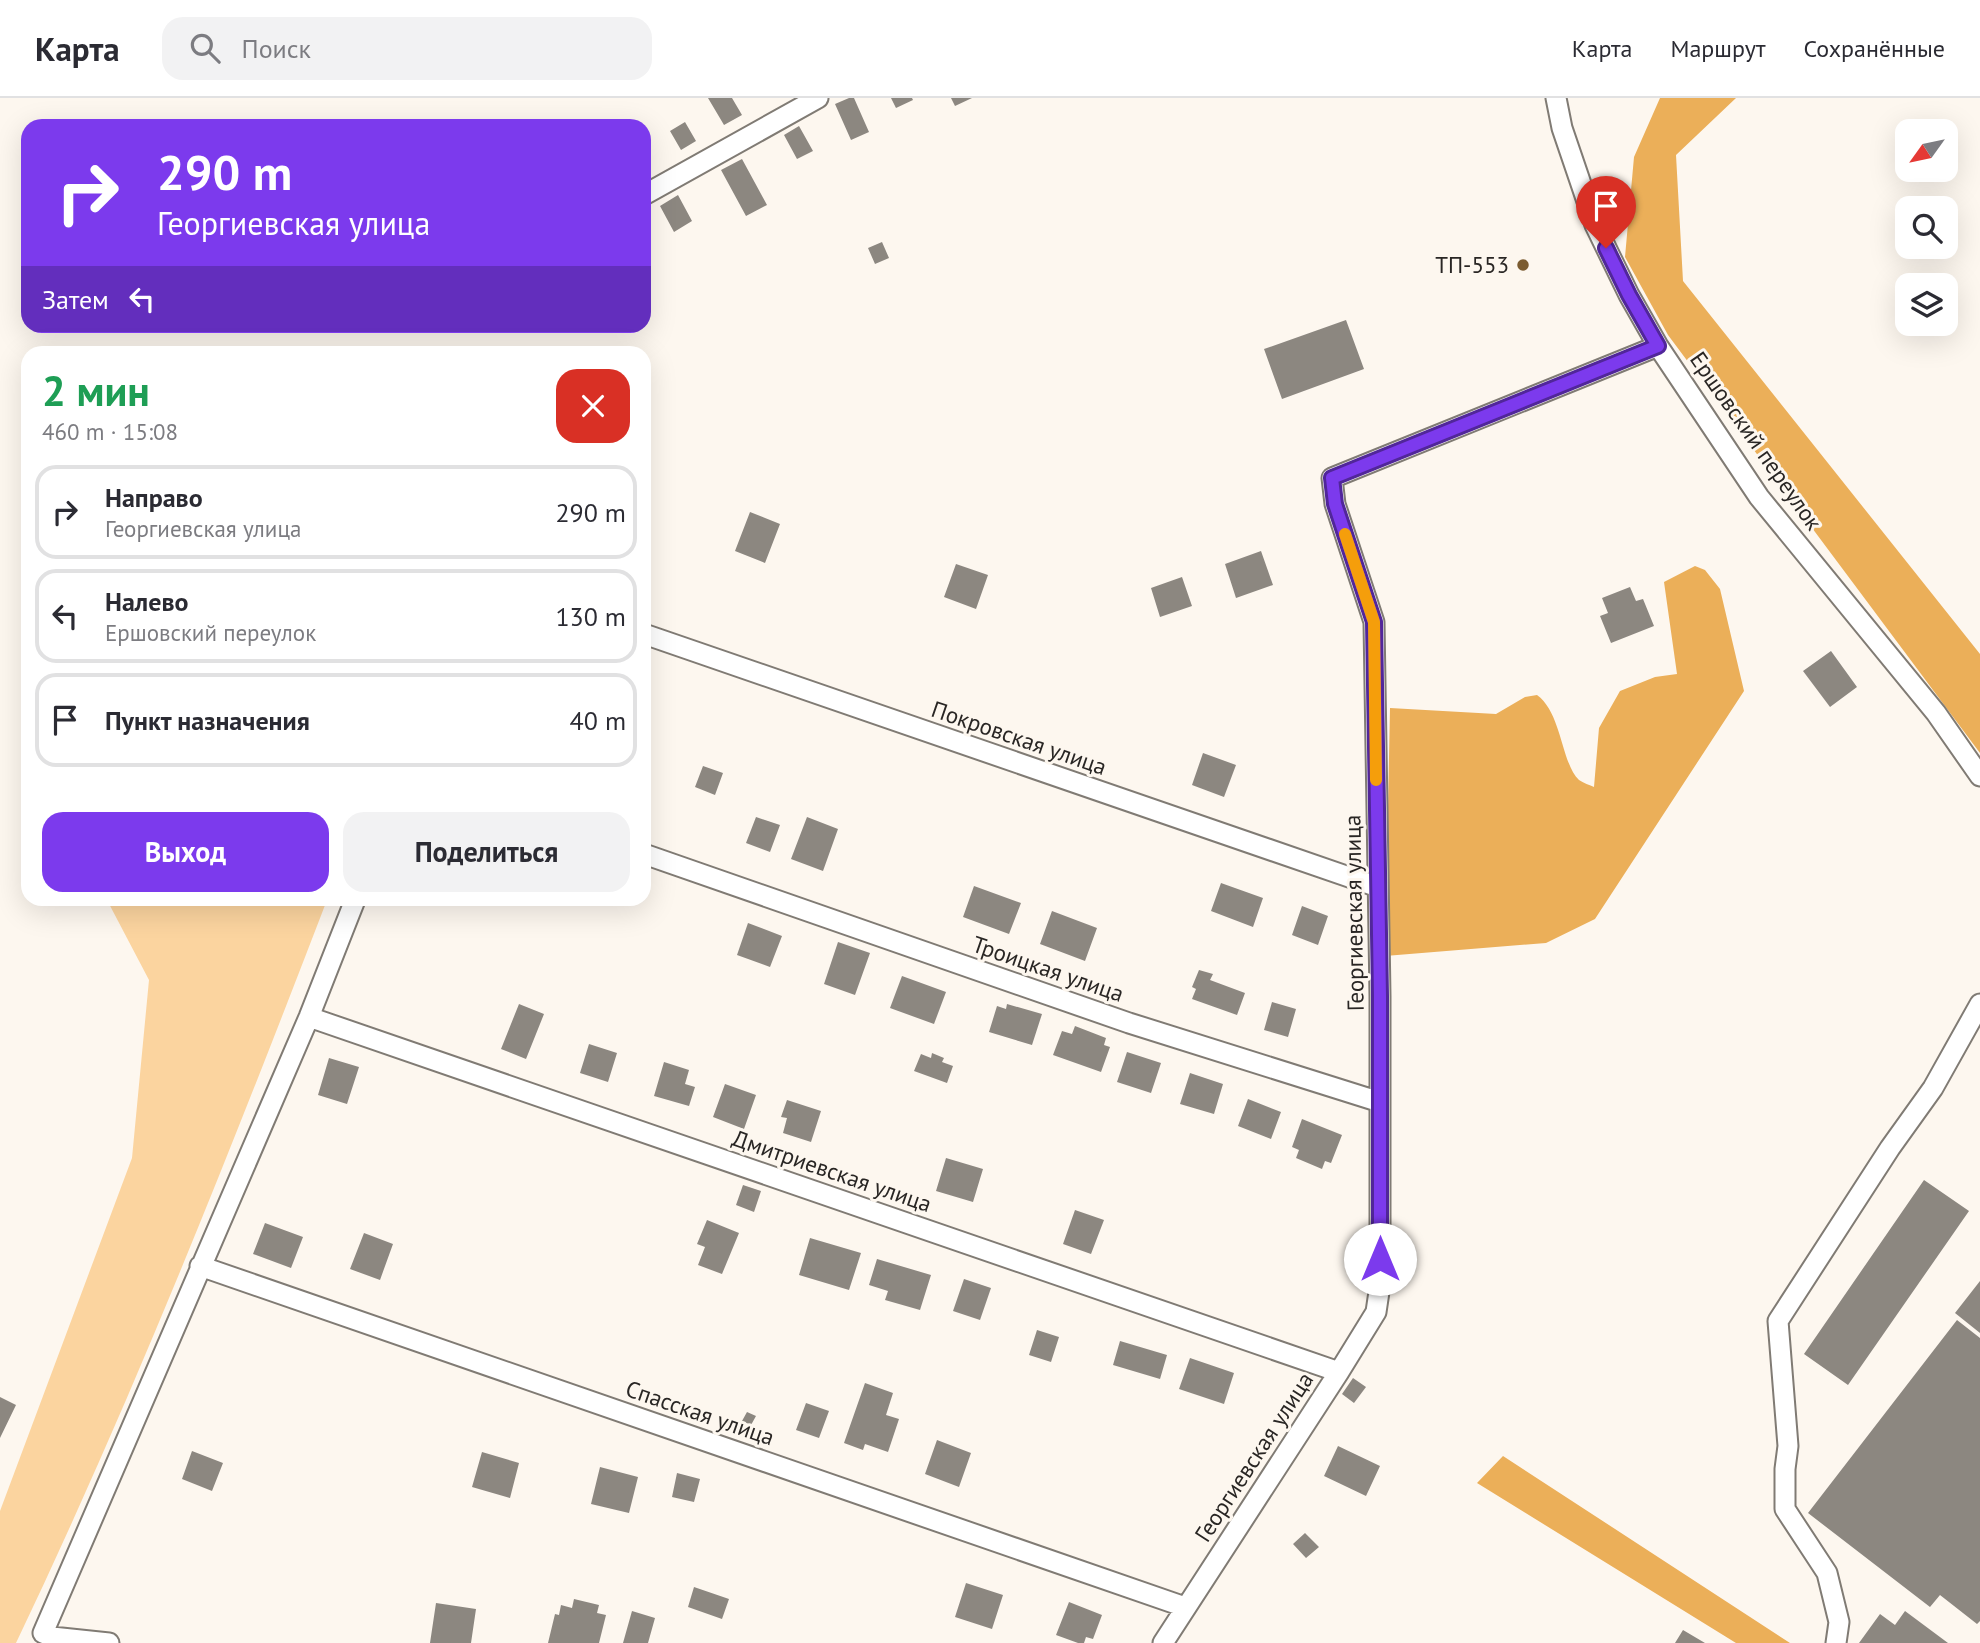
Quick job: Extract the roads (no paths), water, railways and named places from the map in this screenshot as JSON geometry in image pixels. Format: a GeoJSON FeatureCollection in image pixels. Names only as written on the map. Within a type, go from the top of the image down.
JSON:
{"type":"FeatureCollection","features":[{"type":"Feature","properties":{"kind":"street"},"geometry":{"type":"LineString","coordinates":[[651,191],[818,98]]}},
{"type":"Feature","properties":{"kind":"street","name":"Ершовский переулок"},"geometry":{"type":"LineString","coordinates":[[1556,98],[1562,128],[1595,225],[1629,295],[1658,346],[1759,497],[1936,713],[1980,776]]}},
{"type":"Feature","properties":{"kind":"street","name":"Георгиевская улица"},"geometry":{"type":"LineString","coordinates":[[1163,1643],[1376,1312],[1380,1285],[1374,622],[1335,504],[1332,478],[1658,346]]}},
{"type":"Feature","properties":{"kind":"street","name":"Покровская улица"},"geometry":{"type":"LineString","coordinates":[[651,636],[1378,887]]}},
{"type":"Feature","properties":{"kind":"street","name":"Троицкая улица"},"geometry":{"type":"LineString","coordinates":[[651,856],[1129,1023],[1380,1102]]}},
{"type":"Feature","properties":{"kind":"street"},"geometry":{"type":"LineString","coordinates":[[109,1643],[52,1637],[43,1633],[309,1017],[353,906]]}},
{"type":"Feature","properties":{"kind":"street"},"geometry":{"type":"LineString","coordinates":[[1836,1643],[1839,1622],[1827,1573],[1784,1509],[1788,1446],[1778,1321],[1890,1148],[1933,1088],[1980,1004]]}},
{"type":"Feature","properties":{"kind":"street","name":"Дмитриевская улица"},"geometry":{"type":"LineString","coordinates":[[309,1017],[1339,1372]]}},
{"type":"Feature","properties":{"kind":"street","name":"Спасская улица"},"geometry":{"type":"LineString","coordinates":[[200,1266],[1185,1606]]}},
{"type":"Feature","properties":{"kind":"place","name":"ТП-553"},"geometry":{"type":"Point","coordinates":[1523,265]}}]}
